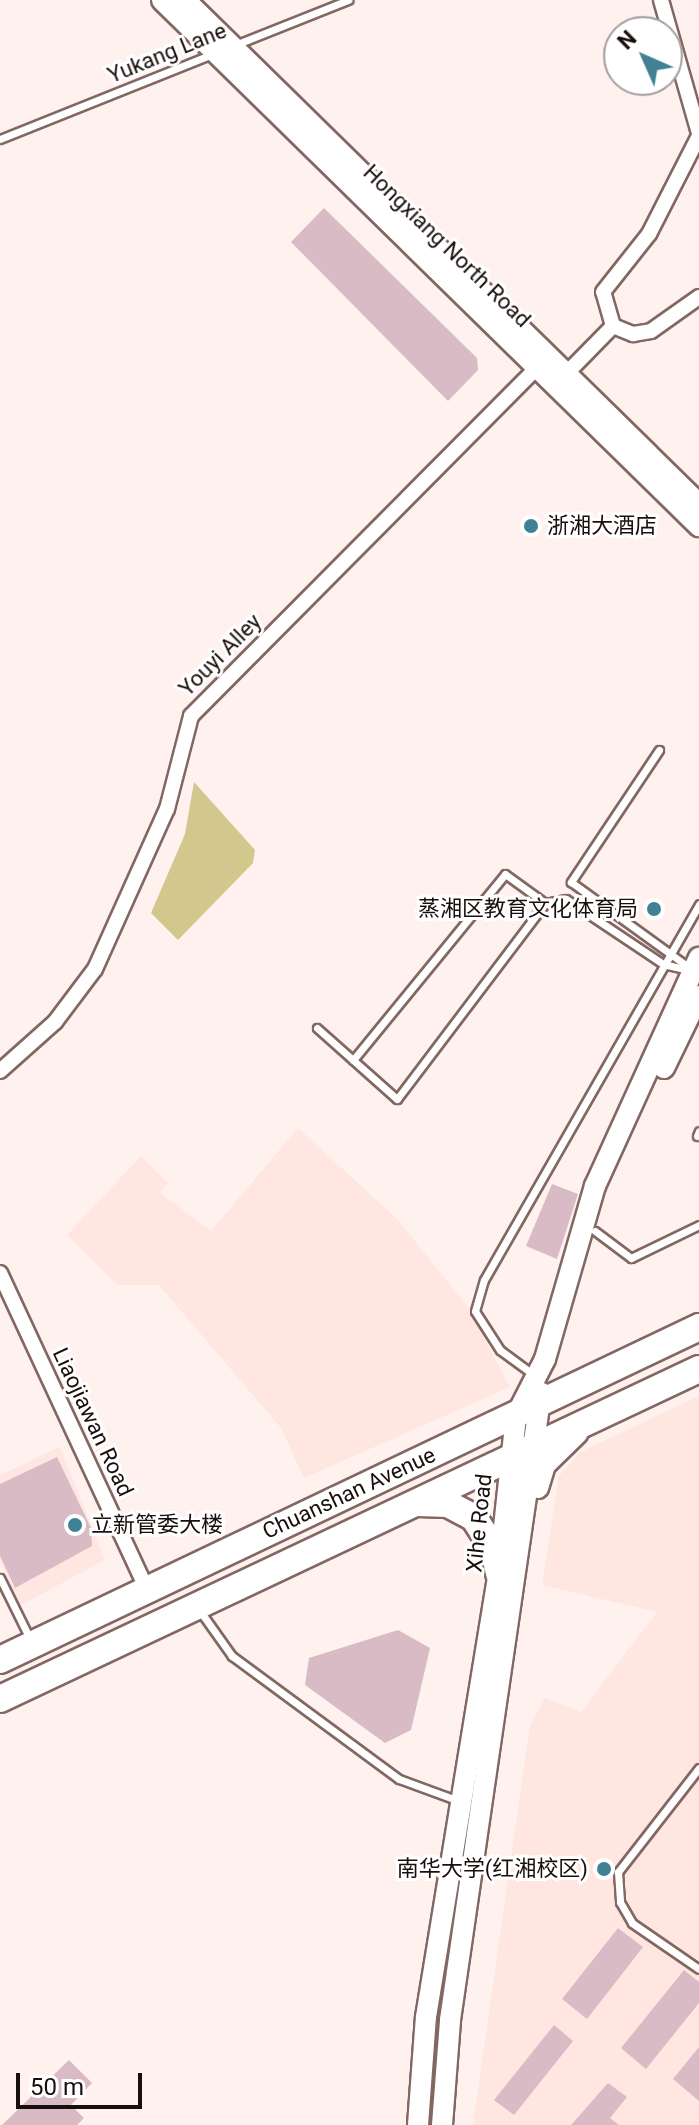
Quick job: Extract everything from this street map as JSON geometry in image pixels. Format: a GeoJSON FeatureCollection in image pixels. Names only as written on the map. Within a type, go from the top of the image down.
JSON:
{"type":"FeatureCollection","features":[{"type":"Feature","properties":{"kind":"highway","name":"Chuanshan Avenue"},"geometry":{"type":"LineString","coordinates":[[0,1660],[699,1327]]}},
{"type":"Feature","properties":{"kind":"highway","name":"Chuanshan Avenue"},"geometry":{"type":"LineString","coordinates":[[0,1699],[699,1369]]}},
{"type":"Feature","properties":{"kind":"highway"},"geometry":{"type":"LineString","coordinates":[[411,1505],[448,1504],[474,1518],[493,1547],[499,1573]]}},
{"type":"Feature","properties":{"kind":"main road","name":"Hongxiang North Road"},"geometry":{"type":"LineString","coordinates":[[162,0],[224,50],[699,504]]}},
{"type":"Feature","properties":{"kind":"main road","name":"Hongxiang North Road"},"geometry":{"type":"LineString","coordinates":[[185,0],[224,50],[699,526]]}},
{"type":"Feature","properties":{"kind":"main road","name":"Xihe Road"},"geometry":{"type":"LineString","coordinates":[[442,2125],[450,2020],[522,1558],[535,1445],[526,1412],[595,1186],[697,967]]}},
{"type":"Feature","properties":{"kind":"main road","name":"Xihe Road"},"geometry":{"type":"LineString","coordinates":[[418,2125],[426,2017],[459,1801],[499,1573],[509,1459],[595,1231],[699,996]]}},
{"type":"Feature","properties":{"kind":"main road"},"geometry":{"type":"LineString","coordinates":[[522,1558],[545,1465],[614,1408]]}},
{"type":"Feature","properties":{"kind":"street"},"geometry":{"type":"LineString","coordinates":[[613,326],[603,292],[649,234],[699,134],[661,0]]}},
{"type":"Feature","properties":{"kind":"street"},"geometry":{"type":"LineString","coordinates":[[613,326],[633,334],[651,331],[699,297]]}},
{"type":"Feature","properties":{"kind":"street"},"geometry":{"type":"LineString","coordinates":[[566,374],[613,326]]}},
{"type":"Feature","properties":{"kind":"street","name":"Youyi Alley"},"geometry":{"type":"LineString","coordinates":[[0,1071],[55,1022],[95,969],[167,809],[191,716],[537,367]]}},
{"type":"Feature","properties":{"kind":"street","name":"Liaojiawan Road"},"geometry":{"type":"LineString","coordinates":[[0,1273],[147,1590]]}},
{"type":"Feature","properties":{"kind":"lane","name":"Yukang Lane"},"geometry":{"type":"LineString","coordinates":[[0,139],[348,0]]}},
{"type":"Feature","properties":{"kind":"lane"},"geometry":{"type":"LineString","coordinates":[[659,750],[571,882],[670,952],[697,967]]}},
{"type":"Feature","properties":{"kind":"lane"},"geometry":{"type":"LineString","coordinates":[[353,1060],[505,874],[545,903]]}},
{"type":"Feature","properties":{"kind":"lane"},"geometry":{"type":"LineString","coordinates":[[317,1028],[397,1099],[545,903],[566,899],[663,964],[697,967]]}},
{"type":"Feature","properties":{"kind":"lane"},"geometry":{"type":"LineString","coordinates":[[536,1377],[500,1350],[475,1311],[484,1280],[699,904]]}},
{"type":"Feature","properties":{"kind":"lane"},"geometry":{"type":"LineString","coordinates":[[595,1231],[631,1258],[699,1225]]}},
{"type":"Feature","properties":{"kind":"lane"},"geometry":{"type":"LineString","coordinates":[[0,1578],[32,1644]]}},
{"type":"Feature","properties":{"kind":"lane"},"geometry":{"type":"LineString","coordinates":[[197,1606],[216,1638],[245,1665],[399,1779],[459,1801]]}},
{"type":"Feature","properties":{"kind":"lane"},"geometry":{"type":"LineString","coordinates":[[699,1768],[618,1872],[620,1902],[632,1923],[699,1969]]}},
{"type":"Feature","properties":{"kind":"shaded area"},"geometry":{"type":"Polygon","coordinates":[[[194,782],[255,850],[253,863],[178,940],[151,913],[185,834],[194,782]]]}},
{"type":"Feature","properties":{"kind":"shaded area"},"geometry":{"type":"Polygon","coordinates":[[[298,1128],[397,1219],[468,1307],[510,1387],[304,1478],[281,1428],[159,1285],[117,1285],[67,1235],[141,1156],[168,1183],[160,1193],[211,1231],[298,1128]]]}},
{"type":"Feature","properties":{"kind":"shaded area","name":"南华大学(红湘校区)"},"geometry":{"type":"Polygon","coordinates":[[[699,1396],[699,2125],[473,2125],[530,1725],[545,1698],[581,1712],[657,1612],[542,1585],[559,1476],[580,1452],[699,1396]]]}},
{"type":"Feature","properties":{"kind":"shaded area","name":"立新管委大楼"},"geometry":{"type":"Polygon","coordinates":[[[60,1447],[105,1560],[21,1605],[0,1561],[0,1475],[60,1447]]]}},
{"type":"Feature","properties":{"kind":"building"},"geometry":{"type":"Polygon","coordinates":[[[324,208],[477,358],[478,370],[448,401],[291,242],[324,208]]]}},
{"type":"Feature","properties":{"kind":"building"},"geometry":{"type":"Polygon","coordinates":[[[552,1184],[578,1194],[557,1259],[526,1246],[552,1184]]]}},
{"type":"Feature","properties":{"kind":"building","name":"立新管委大楼"},"geometry":{"type":"Polygon","coordinates":[[[57,1457],[91,1528],[92,1546],[15,1588],[0,1556],[0,1484],[57,1457]]]}},
{"type":"Feature","properties":{"kind":"building"},"geometry":{"type":"Polygon","coordinates":[[[398,1630],[430,1648],[411,1730],[385,1743],[305,1685],[309,1658],[398,1630]]]}},
{"type":"Feature","properties":{"kind":"building"},"geometry":{"type":"Polygon","coordinates":[[[618,1928],[643,1947],[587,2019],[562,1999],[618,1928]]]}},
{"type":"Feature","properties":{"kind":"building"},"geometry":{"type":"Polygon","coordinates":[[[684,1970],[699,1982],[699,2003],[646,2069],[621,2048],[684,1970]]]}},
{"type":"Feature","properties":{"kind":"building"},"geometry":{"type":"Polygon","coordinates":[[[554,2025],[573,2041],[514,2115],[494,2100],[554,2025]]]}},
{"type":"Feature","properties":{"kind":"building"},"geometry":{"type":"Polygon","coordinates":[[[699,2047],[699,2101],[673,2079],[699,2047]]]}},
{"type":"Feature","properties":{"kind":"building"},"geometry":{"type":"Polygon","coordinates":[[[69,2060],[92,2083],[71,2105],[84,2118],[77,2125],[2,2125],[69,2060]]]}},
{"type":"Feature","properties":{"kind":"building"},"geometry":{"type":"Polygon","coordinates":[[[608,2083],[627,2097],[610,2118],[619,2125],[571,2125],[608,2083]]]}},
{"type":"Feature","properties":{"kind":"place","name":"浙湘大酒店"},"geometry":{"type":"Point","coordinates":[531,526]}},
{"type":"Feature","properties":{"kind":"place","name":"蒸湘区教育文化体育局"},"geometry":{"type":"Point","coordinates":[654,909]}},
{"type":"Feature","properties":{"kind":"place","name":"立新管委大楼"},"geometry":{"type":"Point","coordinates":[75,1525]}},
{"type":"Feature","properties":{"kind":"place","name":"南华大学(红湘校区)"},"geometry":{"type":"Point","coordinates":[604,1869]}}]}
